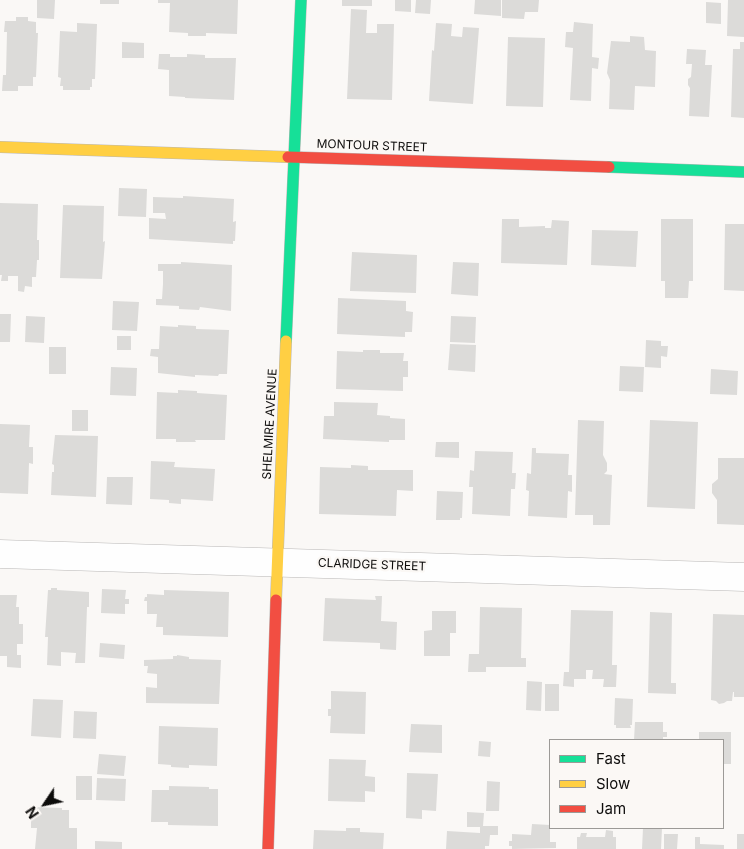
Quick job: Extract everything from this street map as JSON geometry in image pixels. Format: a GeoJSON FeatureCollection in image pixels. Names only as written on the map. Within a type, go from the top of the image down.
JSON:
{"type":"FeatureCollection","features":[{"type":"Feature","properties":{"kind":"street","name":"SHELMIRE AVENUE"},"geometry":{"type":"LineString","coordinates":[[268,849],[277,562],[301,0]]}},
{"type":"Feature","properties":{"kind":"street","name":"MONTOUR STREET"},"geometry":{"type":"LineString","coordinates":[[0,147],[744,172]]}},
{"type":"Feature","properties":{"kind":"street","name":"CLARIDGE STREET"},"geometry":{"type":"LineString","coordinates":[[0,554],[744,577]]}},
{"type":"Feature","properties":{"kind":"building"},"geometry":{"type":"Polygon","coordinates":[[[37,0],[55,0],[54,19],[37,18],[37,0]]]}},
{"type":"Feature","properties":{"kind":"building"},"geometry":{"type":"Polygon","coordinates":[[[100,0],[119,0],[119,4],[100,4],[100,0]]]}},
{"type":"Feature","properties":{"kind":"building"},"geometry":{"type":"Polygon","coordinates":[[[158,0],[238,0],[237,34],[206,33],[206,36],[188,36],[188,33],[169,32],[170,3],[158,3],[158,0]]]}},
{"type":"Feature","properties":{"kind":"building"},"geometry":{"type":"Polygon","coordinates":[[[342,0],[372,0],[372,6],[342,6],[342,0]]]}},
{"type":"Feature","properties":{"kind":"building"},"geometry":{"type":"Polygon","coordinates":[[[395,0],[411,0],[411,12],[395,11],[395,0]]]}},
{"type":"Feature","properties":{"kind":"building"},"geometry":{"type":"Polygon","coordinates":[[[416,0],[431,0],[430,14],[415,13],[416,0]]]}},
{"type":"Feature","properties":{"kind":"building"},"geometry":{"type":"Polygon","coordinates":[[[475,0],[501,0],[501,16],[474,14],[475,0]]]}},
{"type":"Feature","properties":{"kind":"building"},"geometry":{"type":"Polygon","coordinates":[[[502,0],[539,0],[538,12],[525,12],[524,19],[502,18],[502,0]]]}},
{"type":"Feature","properties":{"kind":"building"},"geometry":{"type":"Polygon","coordinates":[[[728,0],[744,0],[744,37],[727,36],[728,0]]]}},
{"type":"Feature","properties":{"kind":"building"},"geometry":{"type":"Polygon","coordinates":[[[706,2],[721,3],[721,24],[706,23],[706,2]]]}},
{"type":"Feature","properties":{"kind":"building"},"geometry":{"type":"Polygon","coordinates":[[[351,9],[367,10],[366,33],[377,33],[377,24],[394,24],[392,100],[347,99],[351,9]]]}},
{"type":"Feature","properties":{"kind":"building"},"geometry":{"type":"Polygon","coordinates":[[[16,17],[28,17],[28,21],[36,22],[36,33],[38,33],[36,77],[33,77],[33,86],[18,86],[18,91],[2,91],[3,75],[6,75],[7,32],[4,32],[5,21],[16,21],[16,17]]]}},
{"type":"Feature","properties":{"kind":"building"},"geometry":{"type":"Polygon","coordinates":[[[574,22],[593,24],[592,57],[599,58],[598,69],[592,68],[591,101],[570,100],[573,48],[565,47],[566,32],[573,32],[574,22]]]}},
{"type":"Feature","properties":{"kind":"building"},"geometry":{"type":"Polygon","coordinates":[[[77,23],[97,24],[95,79],[92,79],[90,90],[63,90],[63,86],[60,86],[61,78],[58,77],[60,31],[77,32],[77,23]]]}},
{"type":"Feature","properties":{"kind":"building"},"geometry":{"type":"Polygon","coordinates":[[[436,23],[452,24],[451,36],[462,37],[463,27],[479,28],[473,104],[429,101],[432,50],[434,51],[436,23]]]}},
{"type":"Feature","properties":{"kind":"building"},"geometry":{"type":"Polygon","coordinates":[[[630,36],[644,37],[645,50],[656,51],[655,87],[635,86],[634,110],[609,109],[610,80],[607,73],[611,41],[630,42],[630,36]]]}},
{"type":"Feature","properties":{"kind":"building"},"geometry":{"type":"Polygon","coordinates":[[[508,37],[545,38],[543,107],[506,106],[508,37]]]}},
{"type":"Feature","properties":{"kind":"building"},"geometry":{"type":"Polygon","coordinates":[[[122,42],[144,43],[144,58],[122,58],[122,42]]]}},
{"type":"Feature","properties":{"kind":"building"},"geometry":{"type":"Polygon","coordinates":[[[740,42],[744,42],[744,118],[731,117],[733,49],[740,49],[740,42]]]}},
{"type":"Feature","properties":{"kind":"building"},"geometry":{"type":"Polygon","coordinates":[[[687,49],[706,50],[705,65],[712,65],[709,117],[689,116],[690,88],[688,79],[691,77],[692,64],[686,64],[687,49]]]}},
{"type":"Feature","properties":{"kind":"building"},"geometry":{"type":"Polygon","coordinates":[[[159,54],[170,54],[170,57],[187,57],[187,54],[205,55],[205,58],[236,58],[234,100],[169,96],[169,70],[158,69],[159,54]]]}},
{"type":"Feature","properties":{"kind":"building"},"geometry":{"type":"Polygon","coordinates":[[[119,188],[147,189],[146,217],[118,216],[119,188]]]}},
{"type":"Feature","properties":{"kind":"building"},"geometry":{"type":"Polygon","coordinates":[[[183,196],[234,199],[233,222],[236,221],[235,241],[233,241],[233,244],[149,239],[149,218],[166,219],[165,213],[153,213],[153,197],[183,198],[183,196]]]}},
{"type":"Feature","properties":{"kind":"building"},"geometry":{"type":"Polygon","coordinates":[[[0,203],[38,204],[37,240],[39,240],[39,260],[37,260],[36,277],[32,277],[32,287],[25,286],[24,292],[18,291],[18,276],[8,276],[8,281],[1,281],[0,203]]]}},
{"type":"Feature","properties":{"kind":"building"},"geometry":{"type":"Polygon","coordinates":[[[63,205],[104,206],[103,242],[105,241],[102,279],[60,278],[63,205]]]}},
{"type":"Feature","properties":{"kind":"building"},"geometry":{"type":"Polygon","coordinates":[[[502,219],[519,219],[519,227],[545,226],[545,228],[551,228],[552,220],[569,221],[567,265],[501,263],[502,219]]]}},
{"type":"Feature","properties":{"kind":"building"},"geometry":{"type":"Polygon","coordinates":[[[661,219],[693,219],[693,281],[689,281],[688,298],[665,298],[665,281],[661,281],[661,219]]]}},
{"type":"Feature","properties":{"kind":"building"},"geometry":{"type":"Polygon","coordinates":[[[725,224],[744,224],[744,291],[724,290],[725,224]]]}},
{"type":"Feature","properties":{"kind":"building"},"geometry":{"type":"Polygon","coordinates":[[[592,230],[638,231],[636,267],[591,265],[592,230]]]}},
{"type":"Feature","properties":{"kind":"building"},"geometry":{"type":"Polygon","coordinates":[[[352,252],[417,255],[416,293],[350,291],[352,252]]]}},
{"type":"Feature","properties":{"kind":"building"},"geometry":{"type":"Polygon","coordinates":[[[181,262],[232,265],[231,311],[200,307],[199,310],[179,309],[179,306],[156,305],[156,299],[162,299],[163,284],[163,271],[158,271],[158,264],[181,264],[181,262]]]}},
{"type":"Feature","properties":{"kind":"building"},"geometry":{"type":"Polygon","coordinates":[[[453,262],[479,263],[478,296],[451,294],[453,262]]]}},
{"type":"Feature","properties":{"kind":"building"},"geometry":{"type":"Polygon","coordinates":[[[338,298],[406,301],[406,311],[413,312],[412,332],[405,332],[405,337],[337,334],[338,298]]]}},
{"type":"Feature","properties":{"kind":"building"},"geometry":{"type":"Polygon","coordinates":[[[113,301],[139,302],[137,331],[112,330],[113,301]]]}},
{"type":"Feature","properties":{"kind":"building"},"geometry":{"type":"Polygon","coordinates":[[[0,314],[11,314],[10,342],[0,342],[0,314]]]}},
{"type":"Feature","properties":{"kind":"building"},"geometry":{"type":"Polygon","coordinates":[[[26,316],[45,317],[44,343],[25,342],[26,316]]]}},
{"type":"Feature","properties":{"kind":"building"},"geometry":{"type":"Polygon","coordinates":[[[451,316],[476,317],[475,343],[450,342],[451,316]]]}},
{"type":"Feature","properties":{"kind":"building"},"geometry":{"type":"Polygon","coordinates":[[[178,325],[196,326],[196,329],[229,330],[227,374],[219,374],[218,376],[195,375],[195,377],[158,373],[158,357],[150,356],[151,349],[159,349],[160,326],[178,327],[178,325]]]}},
{"type":"Feature","properties":{"kind":"building"},"geometry":{"type":"Polygon","coordinates":[[[117,336],[131,336],[131,350],[117,350],[117,336]]]}},
{"type":"Feature","properties":{"kind":"building"},"geometry":{"type":"Polygon","coordinates":[[[646,340],[661,341],[661,346],[668,346],[667,357],[661,356],[661,368],[645,367],[646,340]]]}},
{"type":"Feature","properties":{"kind":"building"},"geometry":{"type":"Polygon","coordinates":[[[450,344],[476,345],[475,372],[448,370],[450,344]]]}},
{"type":"Feature","properties":{"kind":"building"},"geometry":{"type":"Polygon","coordinates":[[[49,347],[66,347],[66,374],[49,374],[49,347]]]}},
{"type":"Feature","properties":{"kind":"building"},"geometry":{"type":"Polygon","coordinates":[[[363,350],[380,350],[380,353],[404,353],[403,361],[408,361],[408,377],[403,377],[403,391],[336,389],[337,351],[363,352],[363,350]]]}},
{"type":"Feature","properties":{"kind":"building"},"geometry":{"type":"Polygon","coordinates":[[[620,366],[644,367],[643,392],[619,391],[620,366]]]}},
{"type":"Feature","properties":{"kind":"building"},"geometry":{"type":"Polygon","coordinates":[[[111,367],[137,368],[136,396],[110,395],[111,367]]]}},
{"type":"Feature","properties":{"kind":"building"},"geometry":{"type":"Polygon","coordinates":[[[711,369],[738,371],[737,395],[710,394],[711,369]]]}},
{"type":"Feature","properties":{"kind":"building"},"geometry":{"type":"Polygon","coordinates":[[[178,390],[227,395],[225,440],[176,442],[176,439],[156,439],[157,392],[178,393],[178,390]]]}},
{"type":"Feature","properties":{"kind":"building"},"geometry":{"type":"Polygon","coordinates":[[[334,402],[378,403],[377,415],[405,419],[405,440],[389,440],[389,442],[323,439],[324,416],[334,416],[334,402]]]}},
{"type":"Feature","properties":{"kind":"building"},"geometry":{"type":"Polygon","coordinates":[[[72,410],[88,410],[88,431],[72,431],[72,410]]]}},
{"type":"Feature","properties":{"kind":"building"},"geometry":{"type":"Polygon","coordinates":[[[578,420],[604,421],[603,455],[607,463],[607,471],[604,474],[612,475],[610,525],[593,525],[593,515],[575,515],[578,420]]]}},
{"type":"Feature","properties":{"kind":"building"},"geometry":{"type":"Polygon","coordinates":[[[650,420],[698,422],[695,509],[647,507],[650,420]]]}},
{"type":"Feature","properties":{"kind":"building"},"geometry":{"type":"Polygon","coordinates":[[[0,424],[30,425],[29,447],[33,447],[33,464],[29,463],[28,494],[0,493],[0,424]]]}},
{"type":"Feature","properties":{"kind":"building"},"geometry":{"type":"Polygon","coordinates":[[[55,435],[98,436],[96,497],[51,495],[55,435]]]}},
{"type":"Feature","properties":{"kind":"building"},"geometry":{"type":"Polygon","coordinates":[[[436,442],[459,442],[459,458],[435,457],[436,442]]]}},
{"type":"Feature","properties":{"kind":"building"},"geometry":{"type":"Polygon","coordinates":[[[532,448],[536,448],[536,453],[569,454],[568,475],[572,475],[572,492],[568,491],[567,518],[528,516],[529,491],[526,490],[527,473],[531,474],[532,448]]]}},
{"type":"Feature","properties":{"kind":"building"},"geometry":{"type":"Polygon","coordinates":[[[475,451],[513,452],[512,473],[516,473],[515,489],[511,489],[510,516],[472,514],[473,487],[469,487],[470,470],[474,471],[475,451]]]}},
{"type":"Feature","properties":{"kind":"building"},"geometry":{"type":"Polygon","coordinates":[[[718,458],[744,458],[744,525],[717,524],[717,500],[712,493],[712,484],[718,479],[718,458]]]}},
{"type":"Feature","properties":{"kind":"building"},"geometry":{"type":"Polygon","coordinates":[[[151,461],[175,462],[174,467],[215,469],[213,501],[181,499],[181,504],[169,503],[169,500],[150,499],[151,461]]]}},
{"type":"Feature","properties":{"kind":"building"},"geometry":{"type":"Polygon","coordinates":[[[351,465],[368,466],[368,470],[413,470],[413,491],[397,490],[396,516],[319,514],[320,467],[351,468],[351,465]]]}},
{"type":"Feature","properties":{"kind":"building"},"geometry":{"type":"Polygon","coordinates":[[[107,477],[133,477],[132,505],[106,504],[107,477]]]}},
{"type":"Feature","properties":{"kind":"building"},"geometry":{"type":"Polygon","coordinates":[[[437,491],[463,492],[462,518],[460,520],[436,520],[437,491]]]}},
{"type":"Feature","properties":{"kind":"building"},"geometry":{"type":"Polygon","coordinates":[[[51,588],[89,592],[85,663],[75,663],[76,653],[61,652],[61,666],[47,665],[48,637],[45,637],[48,590],[51,590],[51,588]]]}},
{"type":"Feature","properties":{"kind":"building"},"geometry":{"type":"Polygon","coordinates":[[[102,589],[126,590],[125,599],[129,599],[129,604],[125,604],[125,614],[101,613],[102,589]]]}},
{"type":"Feature","properties":{"kind":"building"},"geometry":{"type":"Polygon","coordinates":[[[164,590],[229,592],[228,637],[163,635],[163,627],[156,627],[157,614],[147,614],[147,601],[144,601],[147,594],[164,595],[164,590]]]}},
{"type":"Feature","properties":{"kind":"building"},"geometry":{"type":"Polygon","coordinates":[[[0,595],[17,595],[16,607],[19,607],[19,624],[23,624],[23,644],[17,644],[17,655],[21,655],[21,668],[7,667],[7,656],[0,656],[0,595]]]}},
{"type":"Feature","properties":{"kind":"building"},"geometry":{"type":"Polygon","coordinates":[[[375,596],[382,596],[381,621],[397,622],[396,650],[380,649],[380,643],[323,641],[325,598],[376,600],[375,596]]]}},
{"type":"Feature","properties":{"kind":"building"},"geometry":{"type":"Polygon","coordinates":[[[480,607],[522,608],[521,658],[526,658],[526,667],[486,667],[486,672],[468,672],[469,654],[479,654],[480,607]]]}},
{"type":"Feature","properties":{"kind":"building"},"geometry":{"type":"Polygon","coordinates":[[[571,610],[613,611],[612,665],[617,665],[616,687],[603,687],[604,679],[592,679],[593,670],[586,670],[586,679],[574,679],[574,687],[563,686],[564,672],[569,672],[571,610]]]}},
{"type":"Feature","properties":{"kind":"building"},"geometry":{"type":"Polygon","coordinates":[[[432,611],[456,611],[456,633],[450,633],[450,656],[424,656],[424,631],[432,630],[432,611]]]}},
{"type":"Feature","properties":{"kind":"building"},"geometry":{"type":"Polygon","coordinates":[[[650,612],[672,613],[671,683],[676,683],[676,694],[648,693],[650,612]]]}},
{"type":"Feature","properties":{"kind":"building"},"geometry":{"type":"Polygon","coordinates":[[[713,614],[744,615],[744,697],[734,697],[733,692],[732,701],[719,704],[711,700],[713,614]]]}},
{"type":"Feature","properties":{"kind":"building"},"geometry":{"type":"Polygon","coordinates":[[[100,643],[125,645],[124,659],[99,657],[100,643]]]}},
{"type":"Feature","properties":{"kind":"building"},"geometry":{"type":"Polygon","coordinates":[[[173,656],[189,657],[189,659],[221,660],[219,704],[146,703],[146,687],[157,688],[157,674],[147,673],[148,666],[144,666],[144,660],[173,659],[173,656]]]}},
{"type":"Feature","properties":{"kind":"building"},"geometry":{"type":"Polygon","coordinates":[[[527,681],[542,682],[541,711],[526,710],[527,681]]]}},
{"type":"Feature","properties":{"kind":"building"},"geometry":{"type":"Polygon","coordinates":[[[545,684],[559,684],[559,711],[545,711],[545,684]]]}},
{"type":"Feature","properties":{"kind":"building"},"geometry":{"type":"Polygon","coordinates":[[[331,691],[366,692],[365,734],[330,733],[331,716],[328,716],[328,709],[331,709],[331,691]]]}},
{"type":"Feature","properties":{"kind":"building"},"geometry":{"type":"Polygon","coordinates":[[[615,698],[633,699],[631,728],[616,728],[616,725],[614,725],[615,698]]]}},
{"type":"Feature","properties":{"kind":"building"},"geometry":{"type":"Polygon","coordinates":[[[33,699],[63,700],[61,738],[31,736],[33,699]]]}},
{"type":"Feature","properties":{"kind":"building"},"geometry":{"type":"Polygon","coordinates":[[[74,711],[97,712],[96,739],[73,738],[74,711]]]}},
{"type":"Feature","properties":{"kind":"building"},"geometry":{"type":"Polygon","coordinates":[[[635,722],[663,722],[663,732],[667,732],[667,737],[663,737],[663,739],[634,739],[635,722]]]}},
{"type":"Feature","properties":{"kind":"building"},"geometry":{"type":"Polygon","coordinates":[[[411,724],[442,725],[442,753],[409,752],[411,724]]]}},
{"type":"Feature","properties":{"kind":"building"},"geometry":{"type":"Polygon","coordinates":[[[159,726],[218,728],[217,766],[189,765],[189,768],[158,764],[159,726]]]}},
{"type":"Feature","properties":{"kind":"building"},"geometry":{"type":"Polygon","coordinates":[[[699,732],[731,732],[731,764],[724,764],[724,739],[699,739],[699,732]]]}},
{"type":"Feature","properties":{"kind":"building"},"geometry":{"type":"Polygon","coordinates":[[[479,741],[491,742],[490,757],[478,756],[479,741]]]}},
{"type":"Feature","properties":{"kind":"building"},"geometry":{"type":"Polygon","coordinates":[[[99,754],[126,756],[124,776],[97,774],[99,754]]]}},
{"type":"Feature","properties":{"kind":"building"},"geometry":{"type":"Polygon","coordinates":[[[329,759],[366,760],[365,776],[375,777],[375,792],[365,791],[365,802],[328,801],[329,759]]]}},
{"type":"Feature","properties":{"kind":"building"},"geometry":{"type":"Polygon","coordinates":[[[407,773],[438,774],[436,811],[422,810],[422,819],[406,818],[407,773]]]}},
{"type":"Feature","properties":{"kind":"building"},"geometry":{"type":"Polygon","coordinates":[[[76,776],[92,776],[92,800],[76,800],[76,776]]]}},
{"type":"Feature","properties":{"kind":"building"},"geometry":{"type":"Polygon","coordinates":[[[97,778],[126,779],[125,801],[96,800],[97,778]]]}},
{"type":"Feature","properties":{"kind":"building"},"geometry":{"type":"Polygon","coordinates":[[[487,781],[500,782],[499,811],[486,811],[487,781]]]}},
{"type":"Feature","properties":{"kind":"building"},"geometry":{"type":"Polygon","coordinates":[[[169,786],[218,789],[218,826],[168,825],[168,822],[151,822],[152,790],[169,790],[169,786]]]}},
{"type":"Feature","properties":{"kind":"building"},"geometry":{"type":"Polygon","coordinates":[[[31,807],[69,810],[69,828],[77,828],[77,849],[35,849],[37,828],[31,828],[31,807]]]}},
{"type":"Feature","properties":{"kind":"building"},"geometry":{"type":"Polygon","coordinates":[[[467,812],[484,813],[483,826],[498,826],[498,835],[490,835],[489,846],[485,846],[485,849],[446,849],[447,831],[480,833],[480,827],[467,827],[467,812]]]}},
{"type":"Feature","properties":{"kind":"building"},"geometry":{"type":"Polygon","coordinates":[[[532,824],[549,825],[550,842],[556,842],[556,848],[512,849],[512,846],[509,846],[509,841],[512,841],[512,834],[531,835],[532,824]]]}},
{"type":"Feature","properties":{"kind":"building"},"geometry":{"type":"Polygon","coordinates":[[[346,828],[360,828],[360,832],[384,833],[383,849],[313,849],[314,830],[346,831],[346,828]]]}},
{"type":"Feature","properties":{"kind":"building"},"geometry":{"type":"Polygon","coordinates":[[[643,829],[662,829],[661,849],[642,849],[643,829]]]}},
{"type":"Feature","properties":{"kind":"building"},"geometry":{"type":"Polygon","coordinates":[[[606,830],[613,831],[613,837],[616,837],[616,849],[577,849],[577,837],[580,837],[581,833],[587,833],[586,837],[605,837],[606,830]]]}},
{"type":"Feature","properties":{"kind":"building"},"geometry":{"type":"Polygon","coordinates":[[[664,834],[678,834],[677,849],[664,849],[664,834]]]}},
{"type":"Feature","properties":{"kind":"building"},"geometry":{"type":"Polygon","coordinates":[[[737,834],[744,834],[744,849],[737,849],[737,834]]]}},
{"type":"Feature","properties":{"kind":"building"},"geometry":{"type":"Polygon","coordinates":[[[695,837],[700,837],[700,844],[724,845],[724,849],[695,849],[695,837]]]}},
{"type":"Feature","properties":{"kind":"building"},"geometry":{"type":"Polygon","coordinates":[[[95,841],[122,842],[122,849],[95,849],[95,841]]]}},
{"type":"Feature","properties":{"kind":"traffic: fast"},"geometry":{"type":"LineString","coordinates":[[286,341],[301,0]]}},
{"type":"Feature","properties":{"kind":"traffic: fast"},"geometry":{"type":"LineString","coordinates":[[609,167],[744,172]]}},
{"type":"Feature","properties":{"kind":"traffic: slow"},"geometry":{"type":"LineString","coordinates":[[0,147],[288,157]]}},
{"type":"Feature","properties":{"kind":"traffic: slow"},"geometry":{"type":"LineString","coordinates":[[276,600],[286,341]]}},
{"type":"Feature","properties":{"kind":"traffic: jam"},"geometry":{"type":"LineString","coordinates":[[288,157],[609,167]]}},
{"type":"Feature","properties":{"kind":"traffic: jam"},"geometry":{"type":"LineString","coordinates":[[268,849],[276,600]]}}]}
